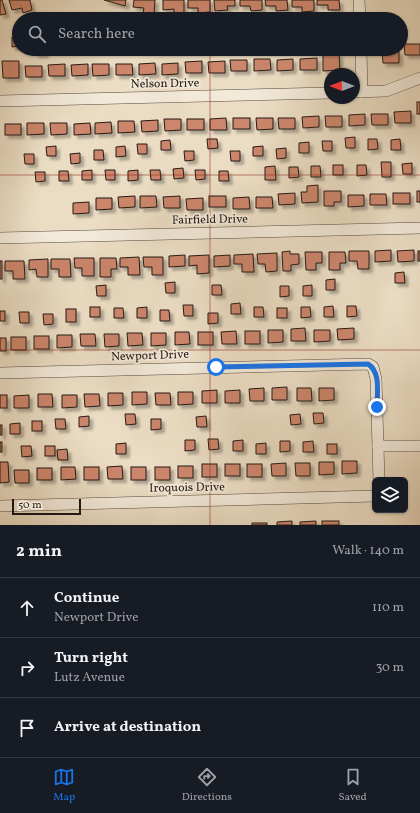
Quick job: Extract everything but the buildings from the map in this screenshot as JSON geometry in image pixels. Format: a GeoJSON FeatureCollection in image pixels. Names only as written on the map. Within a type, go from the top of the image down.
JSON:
{"type":"FeatureCollection","features":[{"type":"Feature","properties":{"kind":"street"},"geometry":{"type":"LineString","coordinates":[[359,0],[360,12]]}},
{"type":"Feature","properties":{"kind":"street"},"geometry":{"type":"LineString","coordinates":[[360,68],[361,56]]}},
{"type":"Feature","properties":{"kind":"street"},"geometry":{"type":"LineString","coordinates":[[360,92],[386,91],[420,78]]}},
{"type":"Feature","properties":{"kind":"street","name":"Nelson Drive"},"geometry":{"type":"LineString","coordinates":[[0,101],[324,93]]}},
{"type":"Feature","properties":{"kind":"street","name":"Fairfield Drive"},"geometry":{"type":"LineString","coordinates":[[0,238],[420,228]]}},
{"type":"Feature","properties":{"kind":"street","name":"Newport Drive"},"geometry":{"type":"LineString","coordinates":[[0,373],[339,363],[368,364],[373,367],[376,379],[378,446]]}},
{"type":"Feature","properties":{"kind":"street"},"geometry":{"type":"LineString","coordinates":[[379,477],[378,446],[420,446]]}},
{"type":"Feature","properties":{"kind":"street","name":"Iroquois Drive"},"geometry":{"type":"LineString","coordinates":[[0,506],[372,496]]}},
{"type":"Feature","properties":{"kind":"route"},"geometry":{"type":"LineString","coordinates":[[216,367],[339,363],[368,364],[373,367],[376,373],[377,407]]}}]}
